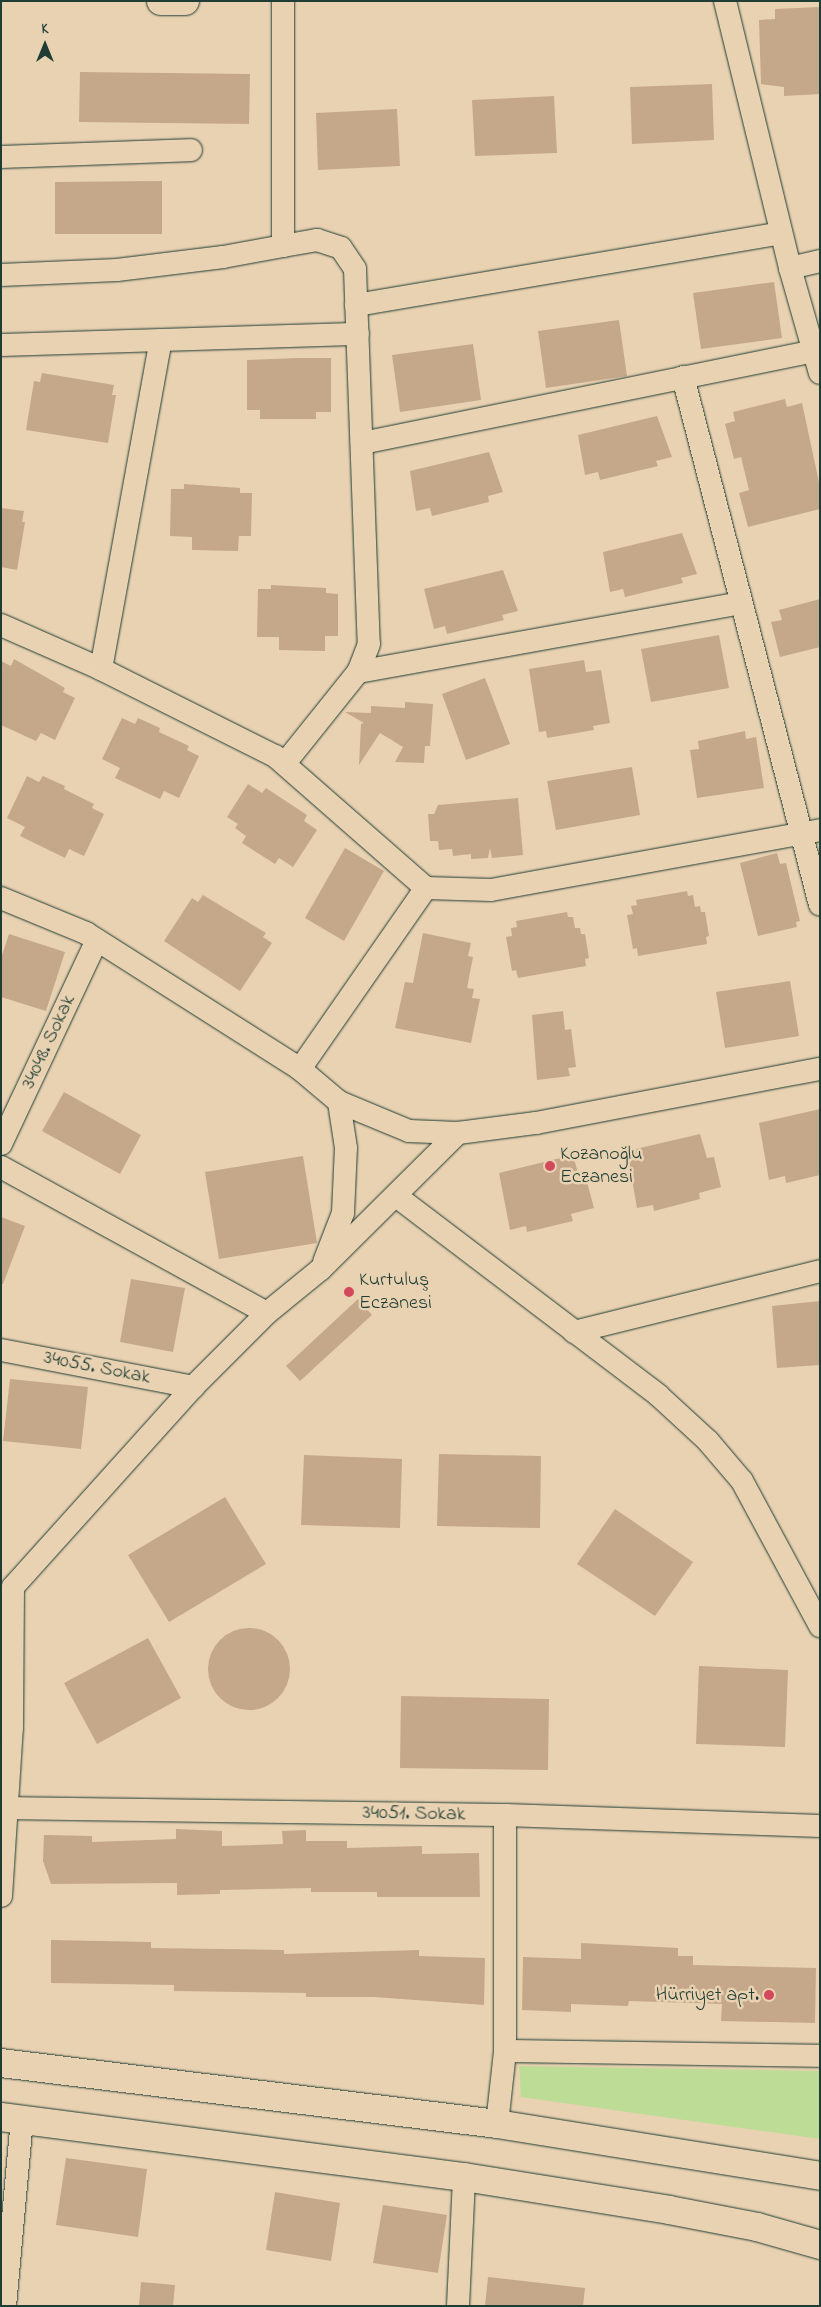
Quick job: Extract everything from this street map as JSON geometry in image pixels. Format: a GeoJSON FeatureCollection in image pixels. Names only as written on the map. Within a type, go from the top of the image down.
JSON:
{"type":"FeatureCollection","features":[{"type":"Feature","properties":{"kind":"main road"},"geometry":{"type":"LineString","coordinates":[[161,1],[185,1]]}},
{"type":"Feature","properties":{"kind":"main road"},"geometry":{"type":"LineString","coordinates":[[1,2063],[497,2124],[820,2176]]}},
{"type":"Feature","properties":{"kind":"main road"},"geometry":{"type":"LineString","coordinates":[[12,2119],[464,2177],[757,2227],[820,2245]]}},
{"type":"Feature","properties":{"kind":"street"},"geometry":{"type":"LineString","coordinates":[[283,1],[283,246]]}},
{"type":"Feature","properties":{"kind":"street"},"geometry":{"type":"LineString","coordinates":[[725,1],[781,233],[820,373]]}},
{"type":"Feature","properties":{"kind":"street"},"geometry":{"type":"LineString","coordinates":[[1,157],[191,150]]}},
{"type":"Feature","properties":{"kind":"street"},"geometry":{"type":"LineString","coordinates":[[356,305],[781,233]]}},
{"type":"Feature","properties":{"kind":"street"},"geometry":{"type":"LineString","coordinates":[[1,275],[116,270],[317,240],[341,248],[355,270],[369,644],[358,672],[285,763]]}},
{"type":"Feature","properties":{"kind":"street"},"geometry":{"type":"LineString","coordinates":[[790,268],[820,261]]}},
{"type":"Feature","properties":{"kind":"street"},"geometry":{"type":"LineString","coordinates":[[1,345],[358,334]]}},
{"type":"Feature","properties":{"kind":"street"},"geometry":{"type":"LineString","coordinates":[[101,669],[161,340]]}},
{"type":"Feature","properties":{"kind":"street"},"geometry":{"type":"LineString","coordinates":[[362,443],[815,351]]}},
{"type":"Feature","properties":{"kind":"street"},"geometry":{"type":"LineString","coordinates":[[682,377],[741,603],[811,831],[820,905]]}},
{"type":"Feature","properties":{"kind":"street"},"geometry":{"type":"LineString","coordinates":[[358,672],[741,603]]}},
{"type":"Feature","properties":{"kind":"street"},"geometry":{"type":"LineString","coordinates":[[1,625],[101,669],[285,763],[426,888],[491,890],[811,831]]}},
{"type":"Feature","properties":{"kind":"street"},"geometry":{"type":"LineString","coordinates":[[300,1069],[426,888]]}},
{"type":"Feature","properties":{"kind":"street"},"geometry":{"type":"LineString","coordinates":[[1,898],[97,940],[300,1069],[339,1102],[409,1131],[458,1133],[536,1123],[820,1069]]}},
{"type":"Feature","properties":{"kind":"street","name":"34048. Sokak"},"geometry":{"type":"LineString","coordinates":[[1,1144],[97,940]]}},
{"type":"Feature","properties":{"kind":"street"},"geometry":{"type":"LineString","coordinates":[[321,1268],[343,1213],[346,1148],[339,1102]]}},
{"type":"Feature","properties":{"kind":"street"},"geometry":{"type":"LineString","coordinates":[[1,1896],[7,1728],[7,1587],[193,1387],[267,1314],[321,1268],[458,1133]]}},
{"type":"Feature","properties":{"kind":"street"},"geometry":{"type":"LineString","coordinates":[[1,1167],[267,1314]]}},
{"type":"Feature","properties":{"kind":"street"},"geometry":{"type":"LineString","coordinates":[[396,1196],[658,1395],[708,1441],[736,1474],[820,1626]]}},
{"type":"Feature","properties":{"kind":"street"},"geometry":{"type":"LineString","coordinates":[[574,1332],[820,1271]]}},
{"type":"Feature","properties":{"kind":"street","name":"34055. Sokak"},"geometry":{"type":"LineString","coordinates":[[1,1350],[193,1387]]}},
{"type":"Feature","properties":{"kind":"street","name":"34051. Sokak"},"geometry":{"type":"LineString","coordinates":[[5,1808],[505,1815],[820,1826]]}},
{"type":"Feature","properties":{"kind":"street"},"geometry":{"type":"LineString","coordinates":[[497,2124],[505,2051],[505,1815]]}},
{"type":"Feature","properties":{"kind":"street"},"geometry":{"type":"LineString","coordinates":[[505,2051],[820,2056]]}},
{"type":"Feature","properties":{"kind":"street"},"geometry":{"type":"LineString","coordinates":[[5,2306],[12,2119]]}},
{"type":"Feature","properties":{"kind":"street"},"geometry":{"type":"LineString","coordinates":[[458,2306],[464,2177]]}},
{"type":"Feature","properties":{"kind":"green space"},"geometry":{"type":"Polygon","coordinates":[[[519,2066],[820,2071],[820,2139],[521,2097],[519,2066]]]}},
{"type":"Feature","properties":{"kind":"building"},"geometry":{"type":"Polygon","coordinates":[[[820,7],[820,94],[784,96],[784,87],[761,84],[759,20],[775,19],[775,9],[820,7]]]}},
{"type":"Feature","properties":{"kind":"building"},"geometry":{"type":"Polygon","coordinates":[[[80,72],[250,74],[249,124],[79,122],[80,72]]]}},
{"type":"Feature","properties":{"kind":"building"},"geometry":{"type":"Polygon","coordinates":[[[712,84],[714,140],[632,144],[630,87],[712,84]]]}},
{"type":"Feature","properties":{"kind":"building"},"geometry":{"type":"Polygon","coordinates":[[[554,96],[557,153],[475,156],[472,100],[554,96]]]}},
{"type":"Feature","properties":{"kind":"building"},"geometry":{"type":"Polygon","coordinates":[[[397,109],[400,166],[318,170],[316,113],[397,109]]]}},
{"type":"Feature","properties":{"kind":"building"},"geometry":{"type":"Polygon","coordinates":[[[162,181],[162,234],[55,234],[55,182],[162,181]]]}},
{"type":"Feature","properties":{"kind":"building"},"geometry":{"type":"Polygon","coordinates":[[[774,282],[782,338],[701,349],[693,293],[774,282]]]}},
{"type":"Feature","properties":{"kind":"building"},"geometry":{"type":"Polygon","coordinates":[[[619,320],[627,376],[546,388],[538,331],[619,320]]]}},
{"type":"Feature","properties":{"kind":"building"},"geometry":{"type":"Polygon","coordinates":[[[473,344],[481,400],[400,412],[392,355],[473,344]]]}},
{"type":"Feature","properties":{"kind":"building"},"geometry":{"type":"Polygon","coordinates":[[[331,358],[331,412],[316,412],[316,419],[260,419],[260,410],[247,410],[247,360],[331,358]]]}},
{"type":"Feature","properties":{"kind":"building"},"geometry":{"type":"Polygon","coordinates":[[[42,373],[114,385],[112,395],[116,395],[108,443],[26,430],[34,381],[40,382],[42,373]]]}},
{"type":"Feature","properties":{"kind":"building"},"geometry":{"type":"Polygon","coordinates":[[[785,399],[787,407],[802,403],[820,487],[820,509],[748,527],[739,493],[749,490],[741,457],[734,459],[725,424],[735,421],[733,412],[785,399]]]}},
{"type":"Feature","properties":{"kind":"building"},"geometry":{"type":"Polygon","coordinates":[[[657,416],[672,457],[656,461],[658,466],[600,480],[598,472],[585,475],[578,435],[657,416]]]}},
{"type":"Feature","properties":{"kind":"building"},"geometry":{"type":"Polygon","coordinates":[[[489,452],[503,492],[488,496],[489,502],[432,516],[430,508],[416,511],[410,471],[489,452]]]}},
{"type":"Feature","properties":{"kind":"building"},"geometry":{"type":"Polygon","coordinates":[[[184,484],[240,488],[240,493],[252,493],[251,536],[239,536],[238,551],[192,550],[192,537],[170,536],[171,489],[184,489],[184,484]]]}},
{"type":"Feature","properties":{"kind":"building"},"geometry":{"type":"Polygon","coordinates":[[[1,508],[24,511],[22,522],[25,522],[17,570],[1,567],[1,508]]]}},
{"type":"Feature","properties":{"kind":"building"},"geometry":{"type":"Polygon","coordinates":[[[682,533],[697,574],[681,578],[683,583],[625,597],[623,589],[610,592],[603,552],[682,533]]]}},
{"type":"Feature","properties":{"kind":"building"},"geometry":{"type":"Polygon","coordinates":[[[503,570],[518,611],[502,615],[504,620],[447,634],[445,626],[434,629],[424,589],[503,570]]]}},
{"type":"Feature","properties":{"kind":"building"},"geometry":{"type":"Polygon","coordinates":[[[271,585],[326,588],[326,593],[338,594],[338,636],[325,636],[325,651],[279,650],[279,637],[257,637],[258,589],[271,589],[271,585]]]}},
{"type":"Feature","properties":{"kind":"building"},"geometry":{"type":"Polygon","coordinates":[[[820,599],[820,647],[780,657],[771,622],[782,620],[779,610],[820,599]]]}},
{"type":"Feature","properties":{"kind":"building"},"geometry":{"type":"Polygon","coordinates":[[[719,635],[729,688],[651,702],[641,649],[719,635]]]}},
{"type":"Feature","properties":{"kind":"building"},"geometry":{"type":"Polygon","coordinates":[[[14,659],[65,688],[63,692],[75,698],[55,740],[41,733],[36,741],[1,725],[1,661],[11,666],[14,659]]]}},
{"type":"Feature","properties":{"kind":"building"},"geometry":{"type":"Polygon","coordinates":[[[584,660],[586,672],[601,670],[610,723],[593,726],[594,730],[547,738],[546,731],[539,732],[529,669],[584,660]]]}},
{"type":"Feature","properties":{"kind":"building"},"geometry":{"type":"Polygon","coordinates":[[[485,678],[510,744],[466,760],[442,694],[485,678]]]}},
{"type":"Feature","properties":{"kind":"building"},"geometry":{"type":"Polygon","coordinates":[[[405,702],[433,704],[430,746],[425,746],[424,763],[395,762],[403,747],[380,733],[359,765],[361,724],[364,723],[345,712],[371,713],[371,706],[405,708],[405,702]]]}},
{"type":"Feature","properties":{"kind":"building"},"geometry":{"type":"Polygon","coordinates":[[[122,718],[135,724],[138,718],[160,728],[159,732],[189,746],[187,750],[199,756],[179,798],[164,791],[160,799],[115,778],[120,768],[102,759],[122,718]]]}},
{"type":"Feature","properties":{"kind":"building"},"geometry":{"type":"Polygon","coordinates":[[[745,731],[746,739],[756,737],[764,788],[697,798],[690,750],[699,749],[698,741],[745,731]]]}},
{"type":"Feature","properties":{"kind":"building"},"geometry":{"type":"Polygon","coordinates":[[[632,767],[640,815],[556,830],[547,781],[632,767]]]}},
{"type":"Feature","properties":{"kind":"building"},"geometry":{"type":"Polygon","coordinates":[[[27,776],[39,782],[43,776],[65,786],[64,789],[94,804],[92,808],[104,814],[84,856],[69,849],[65,858],[20,836],[25,827],[7,818],[27,776]]]}},
{"type":"Feature","properties":{"kind":"building"},"geometry":{"type":"Polygon","coordinates":[[[248,784],[262,793],[266,788],[307,815],[304,821],[317,830],[293,867],[279,858],[275,864],[242,843],[246,836],[235,828],[238,824],[227,817],[248,784]]]}},
{"type":"Feature","properties":{"kind":"building"},"geometry":{"type":"Polygon","coordinates":[[[518,798],[523,855],[492,858],[490,848],[488,858],[471,859],[471,854],[453,856],[452,849],[439,850],[438,841],[430,841],[428,814],[434,814],[438,805],[518,798]]]}},
{"type":"Feature","properties":{"kind":"building"},"geometry":{"type":"Polygon","coordinates":[[[345,848],[384,871],[344,941],[305,918],[345,848]]]}},
{"type":"Feature","properties":{"kind":"building"},"geometry":{"type":"Polygon","coordinates":[[[777,853],[780,864],[786,863],[800,921],[796,922],[797,927],[758,936],[740,863],[777,853]]]}},
{"type":"Feature","properties":{"kind":"building"},"geometry":{"type":"Polygon","coordinates":[[[687,891],[688,896],[693,895],[695,907],[700,906],[701,912],[705,912],[709,936],[706,937],[707,944],[638,956],[637,948],[633,949],[627,915],[633,914],[631,906],[637,905],[636,900],[687,891]]]}},
{"type":"Feature","properties":{"kind":"building"},"geometry":{"type":"Polygon","coordinates":[[[203,895],[266,933],[263,937],[272,943],[240,991],[164,941],[192,898],[198,902],[203,895]]]}},
{"type":"Feature","properties":{"kind":"building"},"geometry":{"type":"Polygon","coordinates":[[[567,912],[568,917],[573,917],[575,928],[580,928],[581,934],[585,934],[589,958],[585,959],[586,966],[518,978],[516,970],[512,971],[506,937],[512,936],[511,928],[517,927],[516,921],[567,912]]]}},
{"type":"Feature","properties":{"kind":"building"},"geometry":{"type":"Polygon","coordinates":[[[423,933],[471,943],[468,956],[473,957],[467,988],[474,989],[472,998],[480,999],[471,1043],[395,1028],[405,982],[413,983],[423,933]]]}},
{"type":"Feature","properties":{"kind":"building"},"geometry":{"type":"Polygon","coordinates":[[[9,934],[65,952],[46,1011],[1,997],[1,958],[9,934]]]}},
{"type":"Feature","properties":{"kind":"building"},"geometry":{"type":"Polygon","coordinates":[[[790,981],[799,1036],[725,1048],[716,992],[790,981]]]}},
{"type":"Feature","properties":{"kind":"building"},"geometry":{"type":"Polygon","coordinates":[[[563,1011],[565,1030],[571,1029],[576,1067],[568,1068],[570,1076],[537,1080],[532,1015],[563,1011]]]}},
{"type":"Feature","properties":{"kind":"building"},"geometry":{"type":"Polygon","coordinates":[[[64,1092],[141,1135],[120,1174],[42,1131],[64,1092]]]}},
{"type":"Feature","properties":{"kind":"building"},"geometry":{"type":"Polygon","coordinates":[[[820,1109],[820,1175],[786,1183],[785,1176],[769,1180],[759,1123],[820,1109]]]}},
{"type":"Feature","properties":{"kind":"building"},"geometry":{"type":"Polygon","coordinates":[[[700,1134],[707,1158],[714,1157],[721,1187],[699,1193],[700,1199],[654,1211],[653,1205],[637,1208],[627,1151],[700,1134]]]}},
{"type":"Feature","properties":{"kind":"building"},"geometry":{"type":"Polygon","coordinates":[[[573,1155],[580,1180],[586,1178],[594,1208],[571,1214],[573,1221],[527,1232],[526,1226],[510,1230],[499,1173],[573,1155]]]}},
{"type":"Feature","properties":{"kind":"building"},"geometry":{"type":"Polygon","coordinates":[[[303,1156],[317,1243],[219,1259],[205,1172],[303,1156]]]}},
{"type":"Feature","properties":{"kind":"building"},"geometry":{"type":"Polygon","coordinates":[[[1,1217],[25,1226],[3,1284],[1,1284],[1,1217]]]}},
{"type":"Feature","properties":{"kind":"building"},"geometry":{"type":"Polygon","coordinates":[[[131,1279],[185,1288],[173,1352],[120,1342],[131,1279]]]}},
{"type":"Feature","properties":{"kind":"building"},"geometry":{"type":"Polygon","coordinates":[[[358,1299],[372,1315],[300,1381],[286,1366],[358,1299]]]}},
{"type":"Feature","properties":{"kind":"building"},"geometry":{"type":"Polygon","coordinates":[[[820,1301],[820,1365],[777,1368],[772,1306],[820,1301]]]}},
{"type":"Feature","properties":{"kind":"building"},"geometry":{"type":"Polygon","coordinates":[[[10,1379],[88,1387],[81,1449],[3,1441],[10,1379]]]}},
{"type":"Feature","properties":{"kind":"building"},"geometry":{"type":"Polygon","coordinates":[[[439,1454],[541,1456],[540,1528],[437,1526],[439,1454]]]}},
{"type":"Feature","properties":{"kind":"building"},"geometry":{"type":"Polygon","coordinates":[[[304,1455],[402,1459],[400,1528],[301,1525],[304,1455]]]}},
{"type":"Feature","properties":{"kind":"building"},"geometry":{"type":"Polygon","coordinates":[[[225,1497],[266,1564],[169,1622],[128,1555],[225,1497]]]}},
{"type":"Feature","properties":{"kind":"building"},"geometry":{"type":"Polygon","coordinates":[[[615,1509],[693,1562],[655,1616],[577,1564],[615,1509]]]}},
{"type":"Feature","properties":{"kind":"building"},"geometry":{"type":"Polygon","coordinates":[[[249,1628],[265,1631],[278,1640],[287,1653],[290,1669],[287,1685],[278,1698],[265,1707],[249,1710],[233,1707],[220,1698],[211,1685],[208,1669],[211,1653],[220,1640],[233,1631],[249,1628]]]}},
{"type":"Feature","properties":{"kind":"building"},"geometry":{"type":"Polygon","coordinates":[[[148,1638],[181,1698],[97,1744],[64,1683],[148,1638]]]}},
{"type":"Feature","properties":{"kind":"building"},"geometry":{"type":"Polygon","coordinates":[[[699,1666],[788,1670],[785,1747],[696,1744],[699,1666]]]}},
{"type":"Feature","properties":{"kind":"building"},"geometry":{"type":"Polygon","coordinates":[[[401,1696],[549,1699],[548,1770],[400,1768],[401,1696]]]}},
{"type":"Feature","properties":{"kind":"building"},"geometry":{"type":"Polygon","coordinates":[[[176,1829],[222,1831],[222,1846],[283,1844],[282,1831],[306,1830],[306,1841],[347,1841],[347,1848],[422,1846],[422,1854],[479,1853],[480,1897],[377,1897],[377,1892],[311,1892],[311,1888],[220,1890],[220,1894],[177,1895],[177,1883],[51,1884],[43,1861],[44,1835],[92,1836],[92,1842],[176,1839],[176,1829]]]}},
{"type":"Feature","properties":{"kind":"building"},"geometry":{"type":"Polygon","coordinates":[[[51,1940],[151,1942],[151,1948],[284,1950],[284,1954],[419,1950],[419,1956],[485,1958],[484,2005],[374,1997],[306,1997],[306,1993],[174,1991],[174,1985],[51,1983],[51,1940]]]}},
{"type":"Feature","properties":{"kind":"building"},"geometry":{"type":"Polygon","coordinates":[[[581,1943],[678,1948],[678,1956],[693,1956],[693,1965],[816,1968],[815,2023],[721,2021],[722,2004],[629,2001],[628,2006],[571,2004],[571,2012],[522,2010],[523,1957],[581,1959],[581,1943]]]}},
{"type":"Feature","properties":{"kind":"building"},"geometry":{"type":"Polygon","coordinates":[[[66,2158],[147,2169],[138,2237],[56,2225],[66,2158]]]}},
{"type":"Feature","properties":{"kind":"building"},"geometry":{"type":"Polygon","coordinates":[[[275,2192],[340,2203],[331,2261],[266,2250],[275,2192]]]}},
{"type":"Feature","properties":{"kind":"building"},"geometry":{"type":"Polygon","coordinates":[[[383,2205],[447,2215],[438,2273],[373,2263],[383,2205]]]}},
{"type":"Feature","properties":{"kind":"building"},"geometry":{"type":"Polygon","coordinates":[[[488,2277],[585,2288],[583,2306],[485,2306],[488,2277]]]}},
{"type":"Feature","properties":{"kind":"building"},"geometry":{"type":"Polygon","coordinates":[[[141,2282],[175,2285],[173,2306],[139,2306],[141,2282]]]}},
{"type":"Feature","properties":{"kind":"place","name":"Kozanoğlu Eczanesi"},"geometry":{"type":"Point","coordinates":[550,1166]}},
{"type":"Feature","properties":{"kind":"place","name":"Kurtuluş Eczanesi"},"geometry":{"type":"Point","coordinates":[349,1292]}},
{"type":"Feature","properties":{"kind":"place","name":"Hürriyet apt."},"geometry":{"type":"Point","coordinates":[769,1995]}}]}
